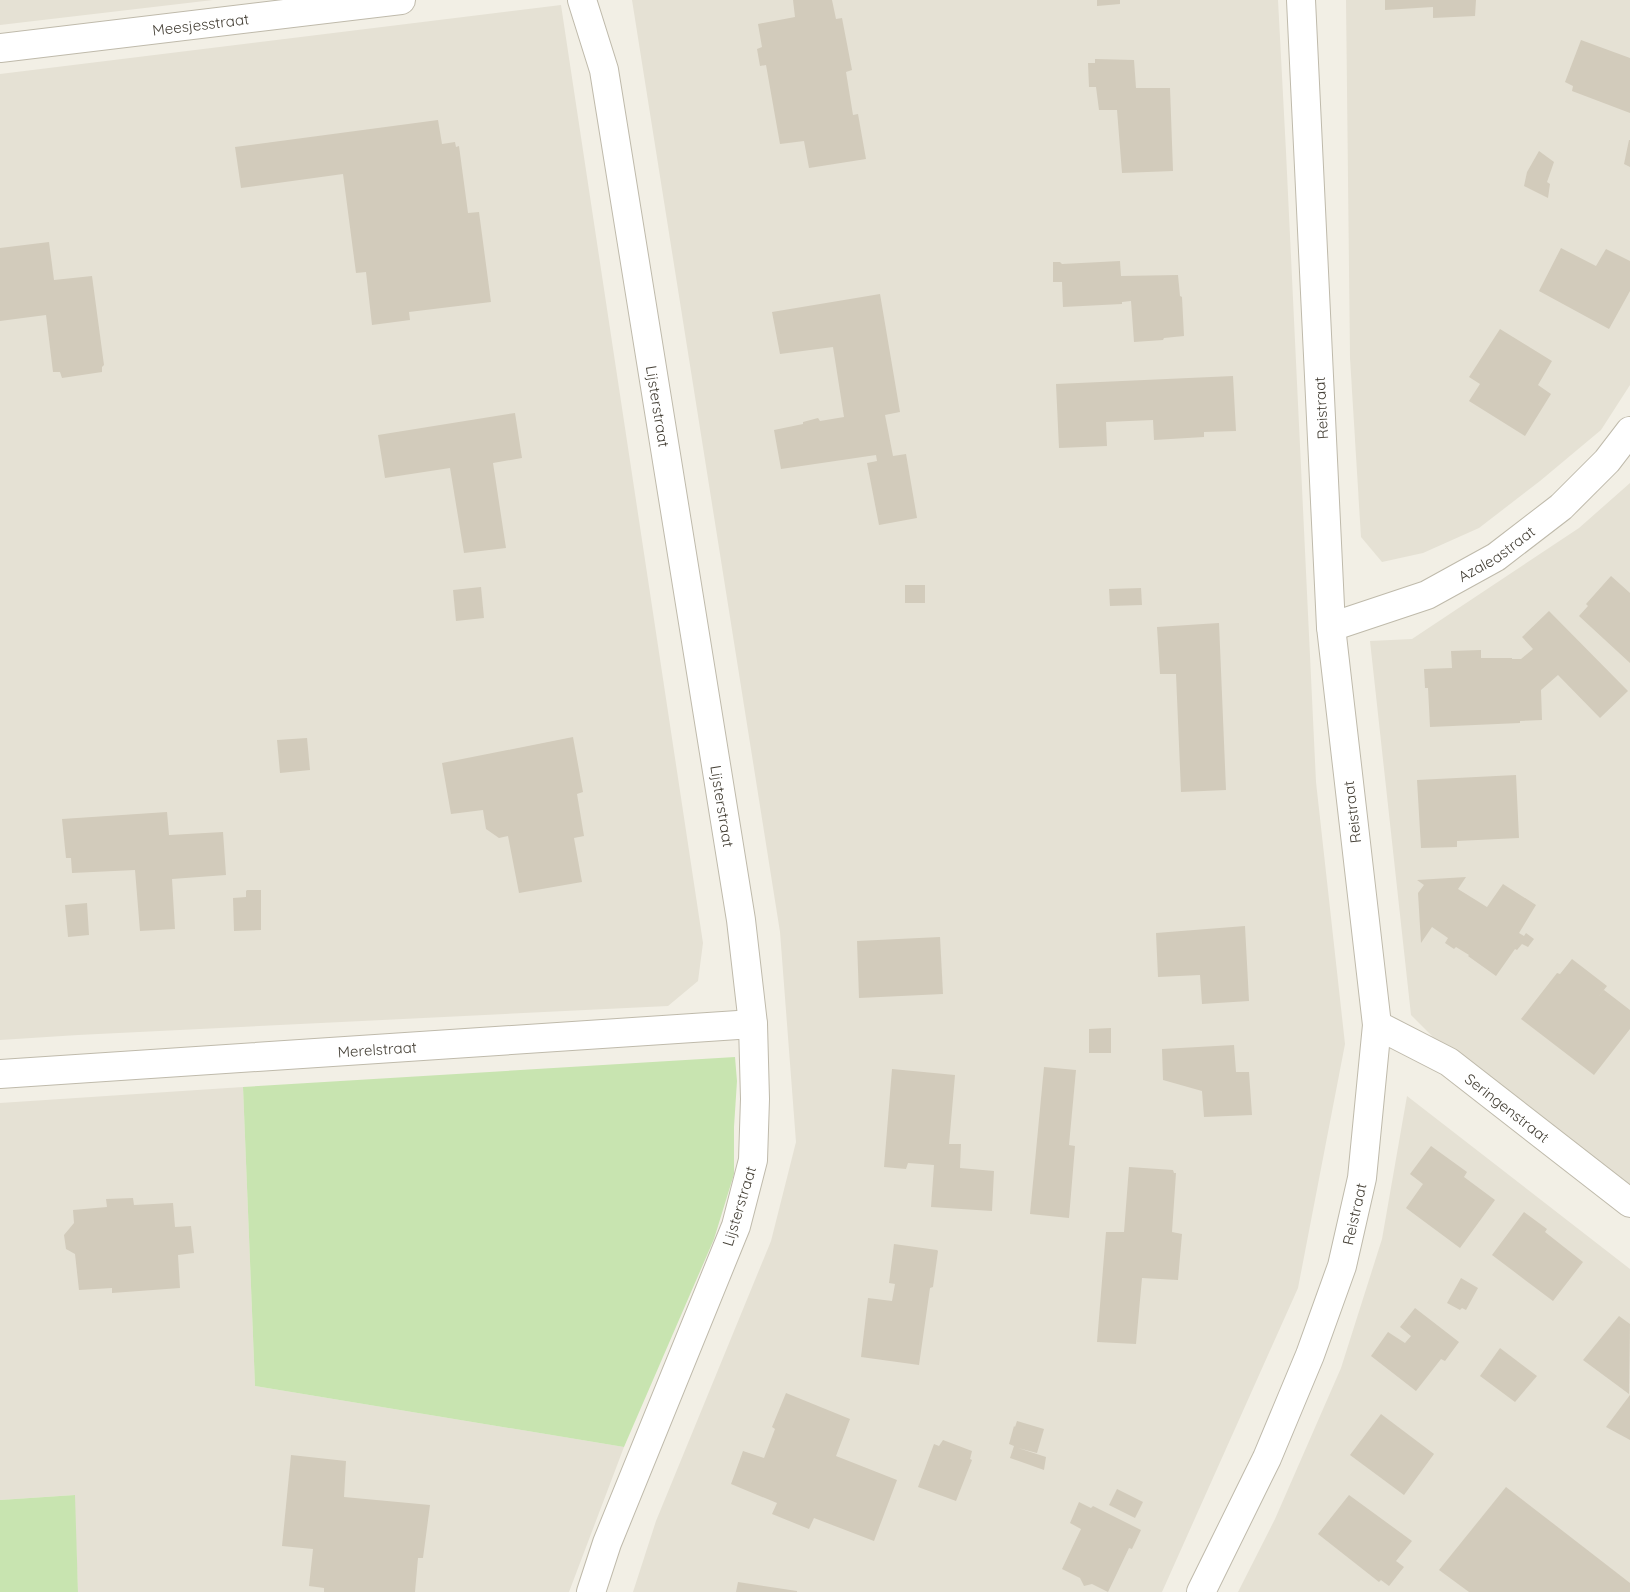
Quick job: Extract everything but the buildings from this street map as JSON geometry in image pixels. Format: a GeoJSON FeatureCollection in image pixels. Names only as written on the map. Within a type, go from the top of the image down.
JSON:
{"type":"FeatureCollection","features":[{"type":"Feature","properties":{"kind":"street","name":"Meesjesstraat"},"geometry":{"type":"LineString","coordinates":[[0,48],[401,0]]}},
{"type":"Feature","properties":{"kind":"street","name":"Lijsterstraat"},"geometry":{"type":"LineString","coordinates":[[582,0],[604,70],[739,911],[753,1024],[755,1099],[753,1160],[736,1226],[611,1534],[591,1592]]}},
{"type":"Feature","properties":{"kind":"street","name":"Reistraat"},"geometry":{"type":"LineString","coordinates":[[1201,1592],[1266,1458],[1310,1355],[1342,1266],[1362,1178],[1376,1025],[1331,626],[1301,0]]}},
{"type":"Feature","properties":{"kind":"street","name":"Azaleastraat"},"geometry":{"type":"LineString","coordinates":[[1331,626],[1427,595],[1496,557],[1561,507],[1608,462],[1630,430]]}},
{"type":"Feature","properties":{"kind":"street","name":"Merelstraat"},"geometry":{"type":"LineString","coordinates":[[0,1074],[753,1024]]}},
{"type":"Feature","properties":{"kind":"street","name":"Seringenstraat"},"geometry":{"type":"LineString","coordinates":[[1376,1025],[1449,1062],[1630,1203]]}},
{"type":"Feature","properties":{"kind":"shaded area"},"geometry":{"type":"Polygon","coordinates":[[[0,0],[213,0],[0,25],[0,0]]]}},
{"type":"Feature","properties":{"kind":"shaded area"},"geometry":{"type":"Polygon","coordinates":[[[632,0],[1278,0],[1316,782],[1345,1044],[1298,1288],[1162,1592],[633,1592],[656,1521],[771,1241],[796,1142],[780,932],[632,0]]]}},
{"type":"Feature","properties":{"kind":"shaded area"},"geometry":{"type":"Polygon","coordinates":[[[1346,0],[1630,0],[1630,385],[1601,430],[1540,481],[1479,528],[1423,553],[1382,562],[1361,537],[1350,358],[1346,0]]]}},
{"type":"Feature","properties":{"kind":"shaded area"},"geometry":{"type":"Polygon","coordinates":[[[561,5],[703,943],[698,981],[668,1006],[0,1040],[0,74],[561,5]]]}},
{"type":"Feature","properties":{"kind":"shaded area"},"geometry":{"type":"Polygon","coordinates":[[[1630,483],[1630,1194],[1456,1060],[1411,1015],[1370,641],[1412,639],[1579,528],[1630,483]]]}},
{"type":"Feature","properties":{"kind":"shaded area"},"geometry":{"type":"Polygon","coordinates":[[[243,1087],[255,1386],[624,1447],[569,1592],[78,1592],[74,1495],[0,1500],[0,1103],[243,1087]]]}},
{"type":"Feature","properties":{"kind":"shaded area"},"geometry":{"type":"Polygon","coordinates":[[[1407,1096],[1630,1269],[1630,1592],[1238,1592],[1275,1519],[1341,1368],[1382,1239],[1407,1096]]]}},
{"type":"Feature","properties":{"kind":"green space"},"geometry":{"type":"Polygon","coordinates":[[[735,1057],[737,1081],[734,1127],[734,1174],[714,1239],[624,1447],[255,1386],[243,1087],[735,1057]]]}},
{"type":"Feature","properties":{"kind":"green space"},"geometry":{"type":"Polygon","coordinates":[[[75,1495],[78,1592],[0,1592],[0,1500],[75,1495]]]}}]}
